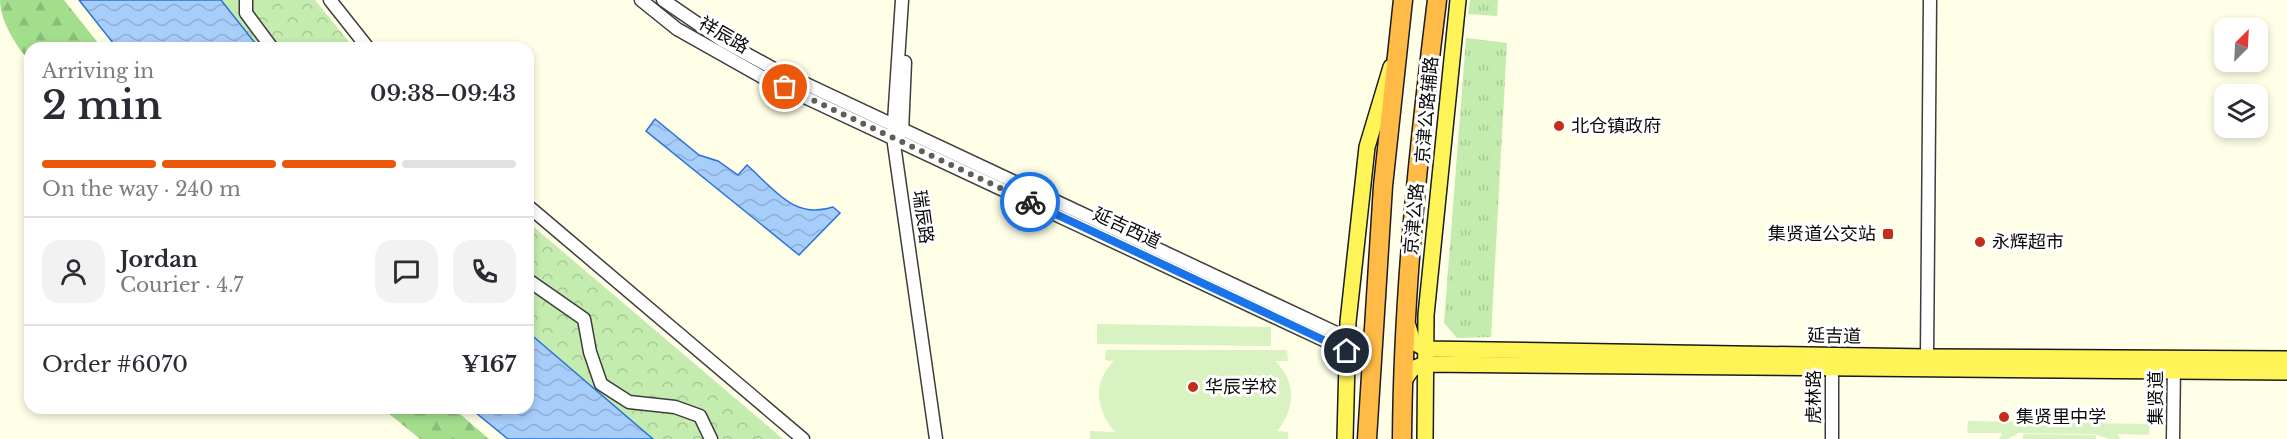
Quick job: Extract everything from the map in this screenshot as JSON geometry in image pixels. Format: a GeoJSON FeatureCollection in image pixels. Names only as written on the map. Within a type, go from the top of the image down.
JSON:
{"type":"FeatureCollection","features":[{"type":"Feature","properties":{"kind":"highway","name":"京津公路"},"geometry":{"type":"LineString","coordinates":[[1367,439],[1383,186],[1403,0]]}},
{"type":"Feature","properties":{"kind":"highway","name":"京津公路"},"geometry":{"type":"LineString","coordinates":[[1402,439],[1406,314],[1423,116],[1437,0]]}},
{"type":"Feature","properties":{"kind":"main road","name":"京津公路辅路"},"geometry":{"type":"LineString","coordinates":[[1425,439],[1426,315],[1458,0]]}},
{"type":"Feature","properties":{"kind":"main road","name":"京津公路辅路"},"geometry":{"type":"LineString","coordinates":[[1345,439],[1347,345],[1367,147],[1400,35]]}},
{"type":"Feature","properties":{"kind":"main road"},"geometry":{"type":"LineString","coordinates":[[1403,382],[1412,369],[1425,357],[1413,342],[1406,314]]}},
{"type":"Feature","properties":{"kind":"main road","name":"延吉道"},"geometry":{"type":"LineString","coordinates":[[1425,357],[2177,364],[2287,359]]}},
{"type":"Feature","properties":{"kind":"main road","name":"延吉道"},"geometry":{"type":"LineString","coordinates":[[1832,362],[1927,357],[2177,364],[2287,372]]}},
{"type":"Feature","properties":{"kind":"street"},"geometry":{"type":"LineString","coordinates":[[246,0],[246,13],[268,42]]}},
{"type":"Feature","properties":{"kind":"street"},"geometry":{"type":"LineString","coordinates":[[330,0],[363,42]]}},
{"type":"Feature","properties":{"kind":"street","name":"祥辰路"},"geometry":{"type":"LineString","coordinates":[[641,0],[677,29],[718,54],[897,139]]}},
{"type":"Feature","properties":{"kind":"street","name":"祥辰路"},"geometry":{"type":"LineString","coordinates":[[663,0],[723,41],[774,69],[897,124]]}},
{"type":"Feature","properties":{"kind":"street","name":"瑞辰路"},"geometry":{"type":"LineString","coordinates":[[902,0],[897,139],[936,439]]}},
{"type":"Feature","properties":{"kind":"street","name":"瑞辰路"},"geometry":{"type":"LineString","coordinates":[[897,124],[909,0]]}},
{"type":"Feature","properties":{"kind":"street"},"geometry":{"type":"LineString","coordinates":[[1927,357],[1930,0]]}},
{"type":"Feature","properties":{"kind":"street"},"geometry":{"type":"LineString","coordinates":[[873,113],[897,139]]}},
{"type":"Feature","properties":{"kind":"street","name":"延吉西道"},"geometry":{"type":"LineString","coordinates":[[897,124],[1347,345]]}},
{"type":"Feature","properties":{"kind":"street"},"geometry":{"type":"LineString","coordinates":[[867,125],[884,140],[900,162]]}},
{"type":"Feature","properties":{"kind":"street","name":"延吉西道"},"geometry":{"type":"LineString","coordinates":[[897,139],[1347,345]]}},
{"type":"Feature","properties":{"kind":"street","name":"瑞辰路"},"geometry":{"type":"LineString","coordinates":[[900,162],[943,439]]}},
{"type":"Feature","properties":{"kind":"street"},"geometry":{"type":"LineString","coordinates":[[534,211],[803,439]]}},
{"type":"Feature","properties":{"kind":"street"},"geometry":{"type":"LineString","coordinates":[[534,284],[584,319],[590,352],[601,384],[629,402],[675,406],[700,416],[711,439]]}},
{"type":"Feature","properties":{"kind":"street","name":"虎林路"},"geometry":{"type":"LineString","coordinates":[[1832,362],[1832,439]]}},
{"type":"Feature","properties":{"kind":"street","name":"集贤道"},"geometry":{"type":"LineString","coordinates":[[2174,439],[2177,364]]}},
{"type":"Feature","properties":{"kind":"street","name":"集贤道"},"geometry":{"type":"LineString","coordinates":[[2177,364],[2179,439]]}},
{"type":"Feature","properties":{"kind":"green space"},"geometry":{"type":"Polygon","coordinates":[[[0,0],[64,0],[97,42],[24,42],[24,54],[10,33],[0,0]]]}},
{"type":"Feature","properties":{"kind":"green space"},"geometry":{"type":"Polygon","coordinates":[[[221,0],[315,0],[349,42],[254,42],[221,0]]]}},
{"type":"Feature","properties":{"kind":"green space"},"geometry":{"type":"Polygon","coordinates":[[[1470,0],[1498,0],[1497,16],[1468,14],[1470,0]]]}},
{"type":"Feature","properties":{"kind":"green space"},"geometry":{"type":"Polygon","coordinates":[[[1466,38],[1507,43],[1491,337],[1457,338],[1444,323],[1466,38]]]}},
{"type":"Feature","properties":{"kind":"green space"},"geometry":{"type":"Polygon","coordinates":[[[534,227],[783,439],[653,439],[534,337],[534,227]]]}},
{"type":"Feature","properties":{"kind":"green space"},"geometry":{"type":"Polygon","coordinates":[[[1097,324],[1271,327],[1271,346],[1097,344],[1097,324]]]}},
{"type":"Feature","properties":{"kind":"green space","name":"华辰学校"},"geometry":{"type":"Polygon","coordinates":[[[1106,350],[1287,350],[1288,361],[1275,361],[1282,369],[1290,387],[1290,405],[1277,431],[1288,432],[1288,439],[1090,439],[1090,431],[1115,432],[1104,415],[1099,396],[1102,378],[1114,361],[1105,360],[1106,350]]]}},
{"type":"Feature","properties":{"kind":"green space"},"geometry":{"type":"Polygon","coordinates":[[[389,414],[460,414],[489,439],[420,439],[389,414]]]}},
{"type":"Feature","properties":{"kind":"green space"},"geometry":{"type":"Polygon","coordinates":[[[1968,421],[2150,424],[2149,435],[2118,434],[2120,439],[2109,439],[2095,434],[2019,433],[2007,439],[1999,439],[2002,433],[1967,433],[1968,421]]]}},
{"type":"Feature","properties":{"kind":"green space"},"geometry":{"type":"Polygon","coordinates":[[[2023,434],[2096,435],[2096,439],[2023,439],[2023,434]]]}},
{"type":"Feature","properties":{"kind":"water"},"geometry":{"type":"Polygon","coordinates":[[[79,0],[221,0],[254,42],[112,42],[79,0]]]}},
{"type":"Feature","properties":{"kind":"water"},"geometry":{"type":"Polygon","coordinates":[[[655,119],[699,155],[718,161],[738,175],[747,165],[776,192],[796,206],[819,210],[833,207],[840,213],[799,255],[646,131],[655,119]]]}},
{"type":"Feature","properties":{"kind":"water"},"geometry":{"type":"Polygon","coordinates":[[[534,337],[653,439],[508,439],[477,414],[534,414],[534,337]]]}},
{"type":"Feature","properties":{"kind":"way so far"},"geometry":{"type":"LineString","coordinates":[[785,87],[1030,202]]}},
{"type":"Feature","properties":{"kind":"place","name":"北仓镇政府"},"geometry":{"type":"Point","coordinates":[1559,126]}},
{"type":"Feature","properties":{"kind":"place","name":"集贤道公交站"},"geometry":{"type":"Point","coordinates":[1888,234]}},
{"type":"Feature","properties":{"kind":"place","name":"永辉超市"},"geometry":{"type":"Point","coordinates":[1980,242]}},
{"type":"Feature","properties":{"kind":"place","name":"华辰学校"},"geometry":{"type":"Point","coordinates":[1193,387]}},
{"type":"Feature","properties":{"kind":"place","name":"集贤里中学"},"geometry":{"type":"Point","coordinates":[2004,417]}},
{"type":"Feature","properties":{"kind":"route"},"geometry":{"type":"LineString","coordinates":[[1030,202],[1347,351]]}}]}
